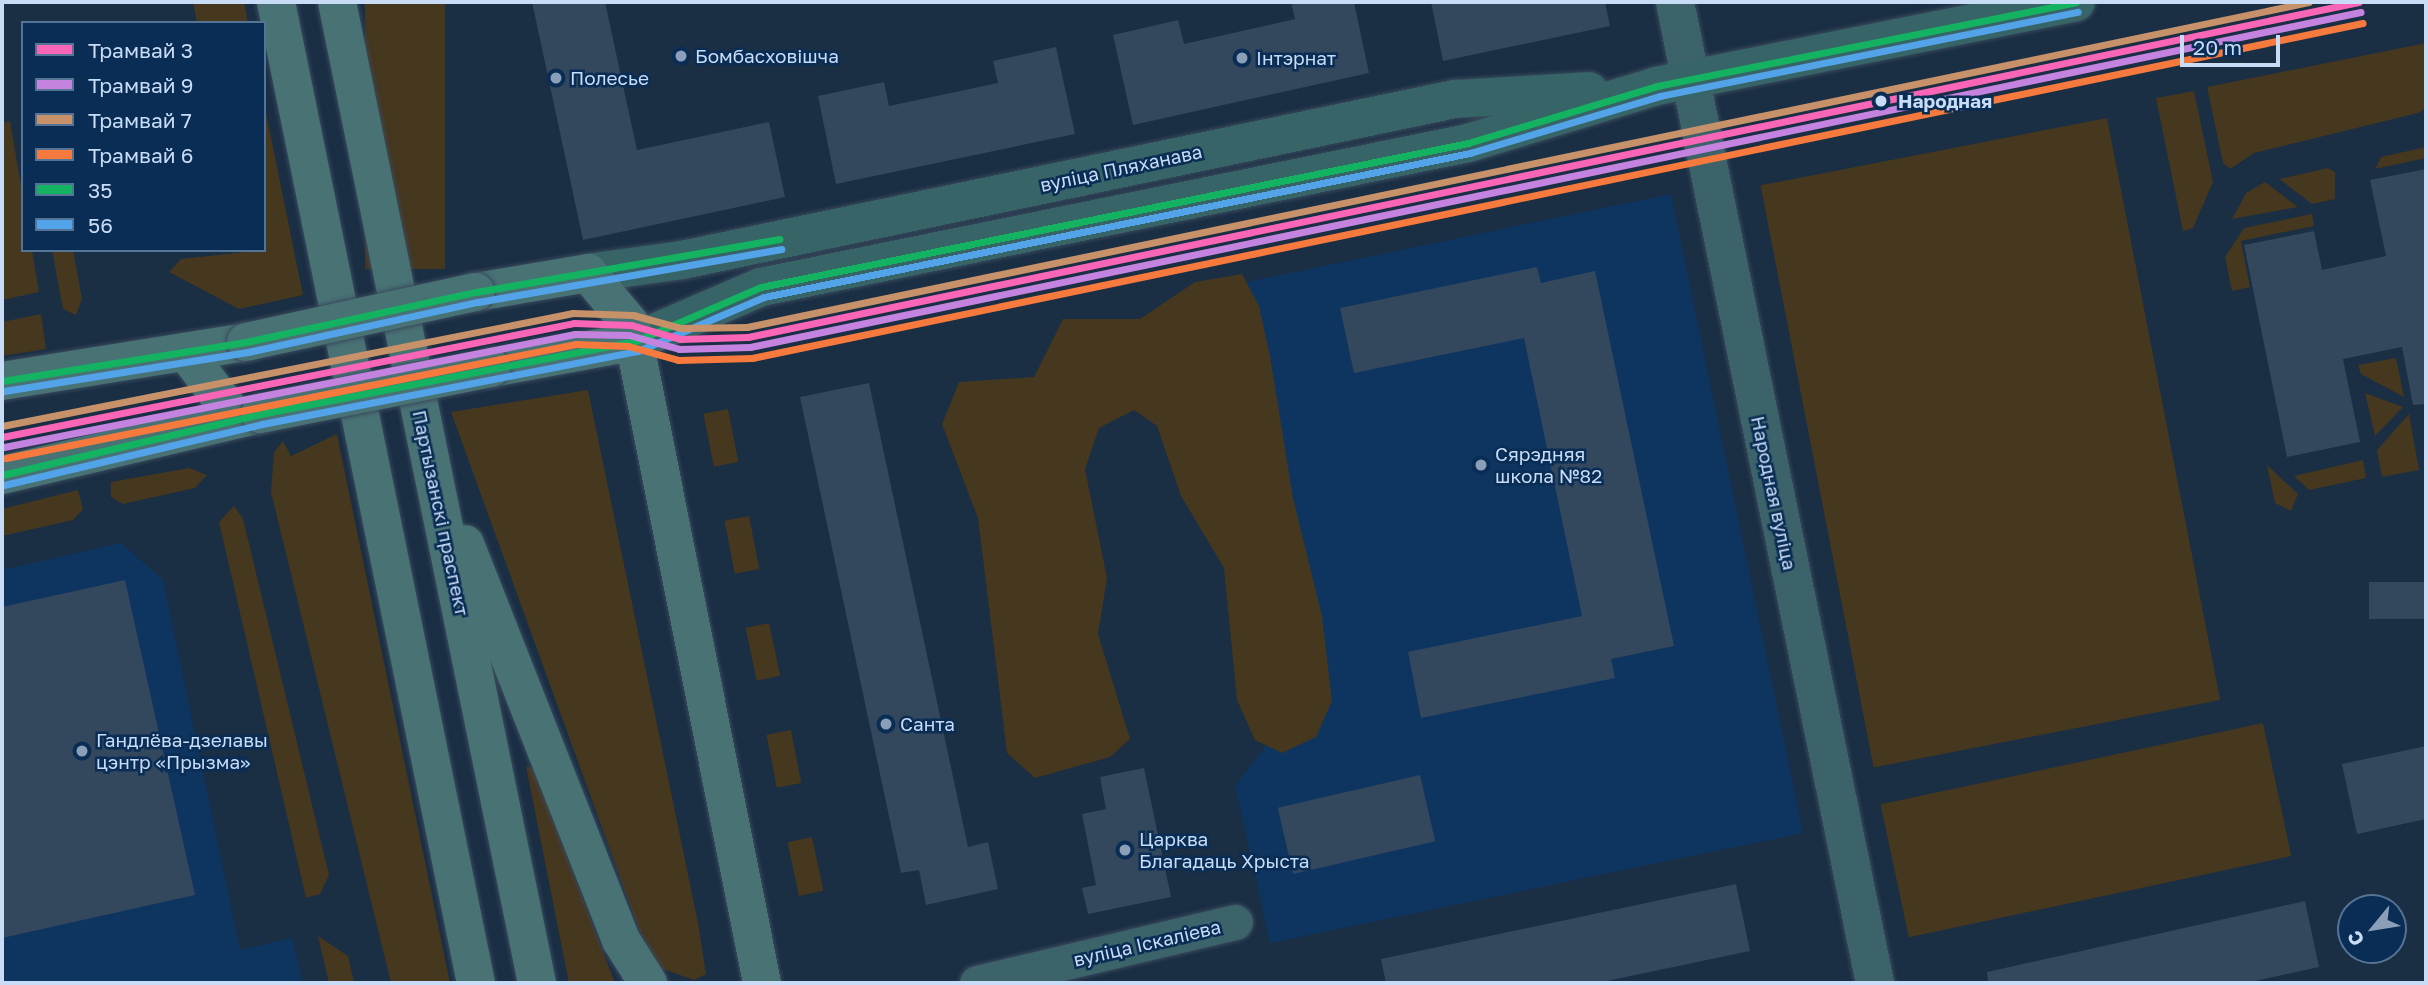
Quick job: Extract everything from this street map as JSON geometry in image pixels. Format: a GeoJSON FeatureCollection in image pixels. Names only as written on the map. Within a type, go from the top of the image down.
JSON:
{"type":"FeatureCollection","features":[{"type":"Feature","properties":{"kind":"main road"},"geometry":{"type":"LineString","coordinates":[[276,2],[476,983]]}},
{"type":"Feature","properties":{"kind":"main road","name":"Партызанскі праспект"},"geometry":{"type":"LineString","coordinates":[[337,2],[537,983]]}},
{"type":"Feature","properties":{"kind":"main road","name":"вуліца Пляханава"},"geometry":{"type":"LineString","coordinates":[[636,341],[761,287],[1468,143],[1674,83],[2076,2]]}},
{"type":"Feature","properties":{"kind":"main road","name":"вуліца Пляханава"},"geometry":{"type":"LineString","coordinates":[[588,273],[682,261],[1455,100],[1674,83]]}},
{"type":"Feature","properties":{"kind":"main road"},"geometry":{"type":"LineString","coordinates":[[2,381],[246,342],[476,292],[588,273],[624,312],[636,341],[755,980]]}},
{"type":"Feature","properties":{"kind":"main road"},"geometry":{"type":"LineString","coordinates":[[2,475],[248,417],[636,341]]}},
{"type":"Feature","properties":{"kind":"main road"},"geometry":{"type":"LineString","coordinates":[[186,352],[248,417]]}},
{"type":"Feature","properties":{"kind":"main road"},"geometry":{"type":"LineString","coordinates":[[427,447],[621,940],[648,983]]}},
{"type":"Feature","properties":{"kind":"street","name":"Народная вуліца"},"geometry":{"type":"LineString","coordinates":[[1675,2],[1674,83],[1875,983]]}},
{"type":"Feature","properties":{"kind":"street","name":"вуліца Іскаліева"},"geometry":{"type":"LineString","coordinates":[[977,983],[1235,922]]}},
{"type":"Feature","properties":{"kind":"shaded area"},"geometry":{"type":"Polygon","coordinates":[[[193,2],[244,2],[248,21],[197,21],[193,2]]]}},
{"type":"Feature","properties":{"kind":"shaded area"},"geometry":{"type":"Polygon","coordinates":[[[365,2],[445,2],[445,269],[365,269],[365,2]]]}},
{"type":"Feature","properties":{"kind":"shaded area"},"geometry":{"type":"Polygon","coordinates":[[[2426,43],[2426,108],[2418,113],[2254,153],[2230,169],[2223,163],[2207,87],[2426,43]]]}},
{"type":"Feature","properties":{"kind":"shaded area"},"geometry":{"type":"Polygon","coordinates":[[[2194,91],[2213,182],[2193,228],[2183,231],[2156,98],[2194,91]]]}},
{"type":"Feature","properties":{"kind":"shaded area"},"geometry":{"type":"Polygon","coordinates":[[[266,113],[303,295],[239,309],[169,272],[181,259],[266,252],[266,113]]]}},
{"type":"Feature","properties":{"kind":"shaded area"},"geometry":{"type":"Polygon","coordinates":[[[2107,118],[2220,700],[1874,767],[1760,185],[2107,118]]]}},
{"type":"Feature","properties":{"kind":"shaded area"},"geometry":{"type":"Polygon","coordinates":[[[10,121],[21,185],[21,252],[32,252],[39,292],[2,300],[2,123],[10,121]]]}},
{"type":"Feature","properties":{"kind":"shaded area"},"geometry":{"type":"Polygon","coordinates":[[[2426,147],[2426,158],[2375,169],[2381,157],[2426,147]]]}},
{"type":"Feature","properties":{"kind":"shaded area"},"geometry":{"type":"Polygon","coordinates":[[[2328,168],[2335,172],[2335,199],[2312,204],[2279,179],[2328,168]]]}},
{"type":"Feature","properties":{"kind":"shaded area"},"geometry":{"type":"Polygon","coordinates":[[[2265,182],[2298,207],[2232,219],[2246,193],[2265,182]]]}},
{"type":"Feature","properties":{"kind":"shaded area","name":"Сярэдняя школа №82"},"geometry":{"type":"Polygon","coordinates":[[[1671,194],[1803,833],[1270,943],[1235,786],[1292,712],[1199,292],[1671,194]]]}},
{"type":"Feature","properties":{"kind":"shaded area"},"geometry":{"type":"Polygon","coordinates":[[[2312,214],[2314,226],[2241,241],[2250,287],[2232,291],[2225,257],[2244,228],[2312,214]]]}},
{"type":"Feature","properties":{"kind":"shaded area"},"geometry":{"type":"Polygon","coordinates":[[[52,252],[73,252],[82,299],[76,315],[63,309],[52,252]]]}},
{"type":"Feature","properties":{"kind":"shaded area"},"geometry":{"type":"Polygon","coordinates":[[[1242,274],[1259,306],[1270,356],[1293,498],[1322,616],[1332,701],[1316,737],[1282,753],[1255,740],[1237,700],[1224,568],[1181,496],[1157,426],[1134,410],[1099,428],[1085,469],[1107,578],[1098,634],[1130,739],[1110,757],[1035,778],[1007,753],[978,518],[942,424],[959,382],[1034,377],[1063,319],[1140,319],[1195,282],[1242,274]]]}},
{"type":"Feature","properties":{"kind":"shaded area"},"geometry":{"type":"Polygon","coordinates":[[[41,314],[46,349],[2,356],[2,322],[41,314]]]}},
{"type":"Feature","properties":{"kind":"shaded area"},"geometry":{"type":"Polygon","coordinates":[[[2396,358],[2404,397],[2361,374],[2358,365],[2396,358]]]}},
{"type":"Feature","properties":{"kind":"shaded area"},"geometry":{"type":"Polygon","coordinates":[[[588,390],[698,923],[706,974],[694,980],[662,969],[639,930],[451,412],[588,390]]]}},
{"type":"Feature","properties":{"kind":"shaded area"},"geometry":{"type":"Polygon","coordinates":[[[2365,393],[2403,407],[2375,436],[2365,393]]]}},
{"type":"Feature","properties":{"kind":"shaded area"},"geometry":{"type":"Polygon","coordinates":[[[728,409],[738,462],[714,467],[703,414],[728,409]]]}},
{"type":"Feature","properties":{"kind":"shaded area"},"geometry":{"type":"Polygon","coordinates":[[[2409,414],[2419,470],[2382,477],[2377,450],[2409,414]]]}},
{"type":"Feature","properties":{"kind":"shaded area"},"geometry":{"type":"Polygon","coordinates":[[[337,434],[450,983],[391,983],[271,492],[274,452],[283,441],[291,456],[337,434]]]}},
{"type":"Feature","properties":{"kind":"shaded area"},"geometry":{"type":"Polygon","coordinates":[[[2363,460],[2366,478],[2309,490],[2294,476],[2363,460]]]}},
{"type":"Feature","properties":{"kind":"shaded area"},"geometry":{"type":"Polygon","coordinates":[[[2267,465],[2298,494],[2291,511],[2275,503],[2267,465]]]}},
{"type":"Feature","properties":{"kind":"shaded area"},"geometry":{"type":"Polygon","coordinates":[[[189,468],[207,475],[195,488],[123,504],[111,497],[111,482],[189,468]]]}},
{"type":"Feature","properties":{"kind":"shaded area"},"geometry":{"type":"Polygon","coordinates":[[[78,490],[83,509],[73,520],[2,536],[2,509],[78,490]]]}},
{"type":"Feature","properties":{"kind":"shaded area"},"geometry":{"type":"Polygon","coordinates":[[[234,506],[243,519],[329,875],[320,894],[306,898],[219,522],[234,506]]]}},
{"type":"Feature","properties":{"kind":"shaded area"},"geometry":{"type":"Polygon","coordinates":[[[749,516],[759,569],[735,574],[724,521],[749,516]]]}},
{"type":"Feature","properties":{"kind":"shaded area","name":"Гандлёва-дзелавы цэнтр «Прызма»"},"geometry":{"type":"Polygon","coordinates":[[[121,543],[163,580],[240,950],[292,938],[303,983],[2,983],[2,570],[121,543]]]}},
{"type":"Feature","properties":{"kind":"shaded area"},"geometry":{"type":"Polygon","coordinates":[[[769,623],[780,676],[757,681],[746,628],[769,623]]]}},
{"type":"Feature","properties":{"kind":"shaded area"},"geometry":{"type":"Polygon","coordinates":[[[2263,723],[2291,856],[1909,937],[1881,804],[2263,723]]]}},
{"type":"Feature","properties":{"kind":"shaded area"},"geometry":{"type":"Polygon","coordinates":[[[791,730],[801,783],[777,788],[766,735],[791,730]]]}},
{"type":"Feature","properties":{"kind":"shaded area"},"geometry":{"type":"Polygon","coordinates":[[[526,766],[533,768],[615,983],[569,983],[526,766]]]}},
{"type":"Feature","properties":{"kind":"shaded area"},"geometry":{"type":"Polygon","coordinates":[[[812,837],[823,891],[799,896],[788,842],[812,837]]]}},
{"type":"Feature","properties":{"kind":"shaded area"},"geometry":{"type":"Polygon","coordinates":[[[318,936],[348,956],[354,983],[329,983],[318,936]]]}},
{"type":"Feature","properties":{"kind":"building"},"geometry":{"type":"Polygon","coordinates":[[[532,2],[605,2],[637,150],[769,122],[785,197],[583,240],[532,2]]]}},
{"type":"Feature","properties":{"kind":"building","name":"Інтэрнат"},"geometry":{"type":"Polygon","coordinates":[[[1291,2],[1354,2],[1369,73],[1133,125],[1113,35],[1178,20],[1184,44],[1295,19],[1291,2]]]}},
{"type":"Feature","properties":{"kind":"building"},"geometry":{"type":"Polygon","coordinates":[[[1431,2],[1605,2],[1610,26],[1443,61],[1431,2]]]}},
{"type":"Feature","properties":{"kind":"building"},"geometry":{"type":"Polygon","coordinates":[[[1056,47],[1075,134],[836,184],[818,96],[884,82],[889,106],[998,83],[993,61],[1056,47]]]}},
{"type":"Feature","properties":{"kind":"building"},"geometry":{"type":"Polygon","coordinates":[[[2426,169],[2426,404],[2413,405],[2402,347],[2343,359],[2360,442],[2287,457],[2244,245],[2314,231],[2322,270],[2386,256],[2370,180],[2426,169]]]}},
{"type":"Feature","properties":{"kind":"building"},"geometry":{"type":"Polygon","coordinates":[[[1537,267],[1541,283],[1595,271],[1674,646],[1611,659],[1615,678],[1421,718],[1408,652],[1582,616],[1524,338],[1354,373],[1340,308],[1537,267]]]}},
{"type":"Feature","properties":{"kind":"building"},"geometry":{"type":"Polygon","coordinates":[[[869,383],[968,847],[988,842],[998,889],[926,905],[919,870],[901,873],[800,397],[869,383]]]}},
{"type":"Feature","properties":{"kind":"building","name":"Гандлёва-дзелавы цэнтр «Прызма»"},"geometry":{"type":"Polygon","coordinates":[[[125,580],[195,895],[2,938],[2,607],[125,580]]]}},
{"type":"Feature","properties":{"kind":"building"},"geometry":{"type":"Polygon","coordinates":[[[2369,582],[2426,582],[2426,619],[2369,619],[2369,582]]]}},
{"type":"Feature","properties":{"kind":"building"},"geometry":{"type":"Polygon","coordinates":[[[2426,746],[2426,819],[2357,834],[2342,764],[2426,746]]]}},
{"type":"Feature","properties":{"kind":"building","name":"Царква Благадаць Хрыста"},"geometry":{"type":"Polygon","coordinates":[[[1144,768],[1171,897],[1088,914],[1082,888],[1096,885],[1082,814],[1106,809],[1100,777],[1144,768]]]}},
{"type":"Feature","properties":{"kind":"building"},"geometry":{"type":"Polygon","coordinates":[[[1420,775],[1435,841],[1293,874],[1278,808],[1420,775]]]}},
{"type":"Feature","properties":{"kind":"building"},"geometry":{"type":"Polygon","coordinates":[[[1736,884],[1750,951],[1597,983],[1386,983],[1381,959],[1736,884]]]}},
{"type":"Feature","properties":{"kind":"building"},"geometry":{"type":"Polygon","coordinates":[[[2305,901],[2319,967],[2246,983],[1988,983],[1987,972],[2305,901]]]}},
{"type":"Feature","properties":{"kind":"tram line","name":"7"},"geometry":{"type":"LineString","coordinates":[[2,426],[573,313],[633,315],[681,328],[747,327],[2309,2]]}},
{"type":"Feature","properties":{"kind":"tram line","name":"3"},"geometry":{"type":"LineString","coordinates":[[2,437],[574,323],[631,325],[680,339],[748,337],[2359,2]]}},
{"type":"Feature","properties":{"kind":"tram line","name":"9"},"geometry":{"type":"LineString","coordinates":[[4,447],[575,334],[629,335],[679,349],[750,347],[2361,12]]}},
{"type":"Feature","properties":{"kind":"tram line","name":"6"},"geometry":{"type":"LineString","coordinates":[[6,458],[576,344],[628,346],[678,360],[752,358],[2363,23]]}},
{"type":"Feature","properties":{"kind":"transit line","name":"35"},"geometry":{"type":"LineString","coordinates":[[2,475],[260,414],[636,341],[761,287],[1468,143],[1657,86],[2076,2]]}},
{"type":"Feature","properties":{"kind":"transit line","name":"56"},"geometry":{"type":"LineString","coordinates":[[4,485],[262,424],[638,351],[764,297],[1470,153],[1660,96],[2078,12]]}},
{"type":"Feature","properties":{"kind":"transit line","name":"35"},"geometry":{"type":"LineString","coordinates":[[2,381],[246,342],[476,292],[779,239]]}},
{"type":"Feature","properties":{"kind":"transit line","name":"56"},"geometry":{"type":"LineString","coordinates":[[4,391],[248,352],[478,302],[781,249]]}},
{"type":"Feature","properties":{"kind":"place","name":"Бомбасховішча"},"geometry":{"type":"Point","coordinates":[681,56]}},
{"type":"Feature","properties":{"kind":"place","name":"Інтэрнат"},"geometry":{"type":"Point","coordinates":[1242,58]}},
{"type":"Feature","properties":{"kind":"place","name":"Полесье"},"geometry":{"type":"Point","coordinates":[556,78]}},
{"type":"Feature","properties":{"kind":"place","name":"Народная"},"geometry":{"type":"Point","coordinates":[1881,101]}},
{"type":"Feature","properties":{"kind":"place","name":"Сярэдняя школа №82"},"geometry":{"type":"Point","coordinates":[1481,465]}},
{"type":"Feature","properties":{"kind":"place","name":"Санта"},"geometry":{"type":"Point","coordinates":[886,724]}},
{"type":"Feature","properties":{"kind":"place","name":"Гандлёва-дзелавы цэнтр «Прызма»"},"geometry":{"type":"Point","coordinates":[82,751]}},
{"type":"Feature","properties":{"kind":"place","name":"Царква Благадаць Хрыста"},"geometry":{"type":"Point","coordinates":[1125,850]}}]}
